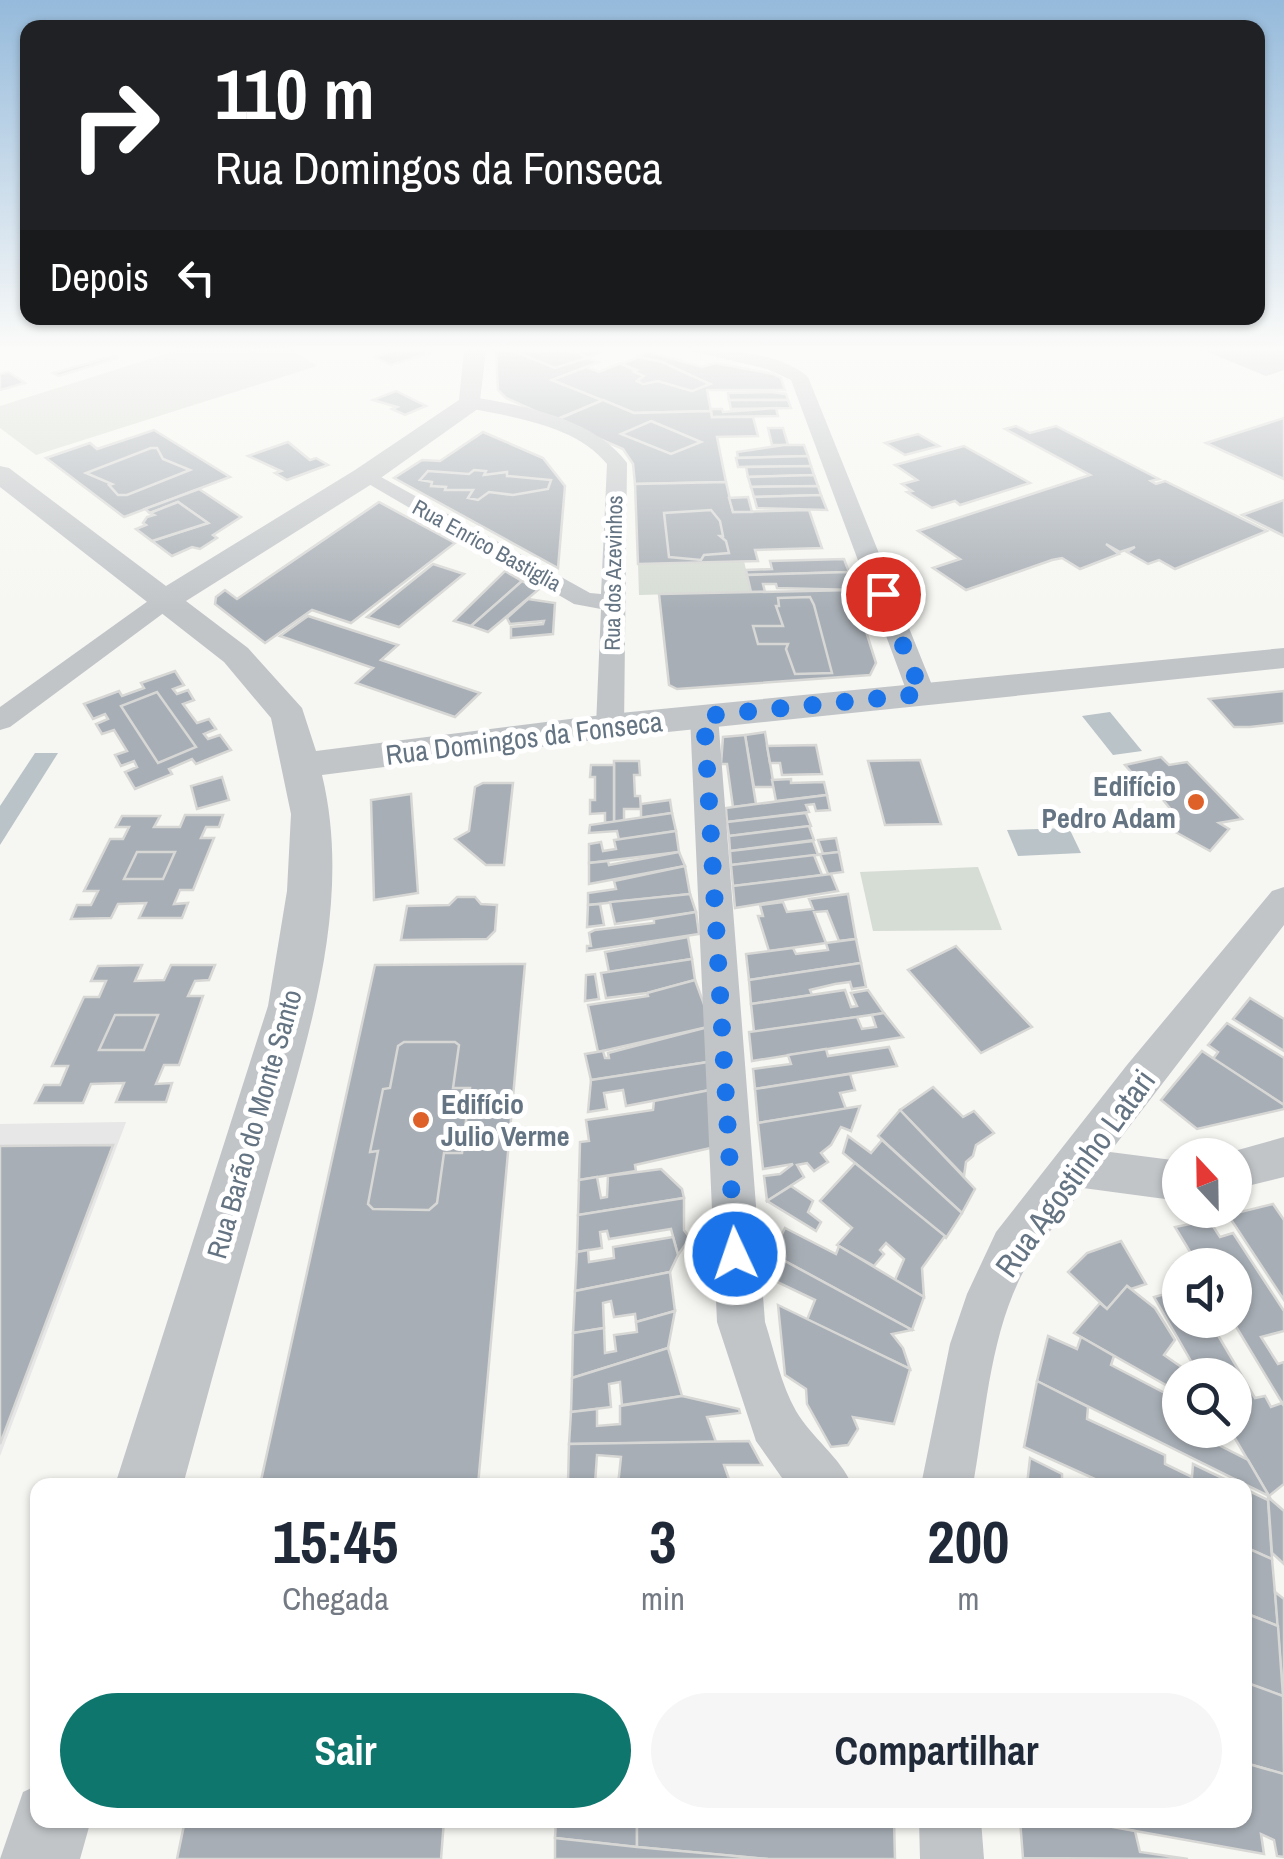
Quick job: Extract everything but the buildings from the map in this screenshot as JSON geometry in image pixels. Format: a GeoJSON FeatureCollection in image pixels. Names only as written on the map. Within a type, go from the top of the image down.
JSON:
{"type":"FeatureCollection","features":[{"type":"Feature","properties":{"kind":"street"},"geometry":{"type":"LineString","coordinates":[[0,721],[164,600],[421,438]]}},
{"type":"Feature","properties":{"kind":"street","name":"Rua dos Azevinhos"},"geometry":{"type":"LineString","coordinates":[[576,438],[613,454],[617,463],[610,726]]}},
{"type":"Feature","properties":{"kind":"street"},"geometry":{"type":"LineString","coordinates":[[823,438],[922,694]]}},
{"type":"Feature","properties":{"kind":"street","name":"Rua Barão do Monte Santo"},"geometry":{"type":"LineString","coordinates":[[0,474],[236,655],[261,679],[290,716],[311,814],[309,891],[292,1006],[150,1478]]}},
{"type":"Feature","properties":{"kind":"street","name":"Rua Enrico Bastiglia"},"geometry":{"type":"LineString","coordinates":[[365,476],[583,599],[614,604]]}},
{"type":"Feature","properties":{"kind":"street","name":"Rua Domingos da Fonseca"},"geometry":{"type":"LineString","coordinates":[[302,765],[610,726],[1284,658]]}},
{"type":"Feature","properties":{"kind":"street"},"geometry":{"type":"LineString","coordinates":[[704,716],[741,1322],[774,1422],[807,1470],[817,1478]]}},
{"type":"Feature","properties":{"kind":"street","name":"Rua Agostinho Latari"},"geometry":{"type":"LineString","coordinates":[[948,1478],[974,1344],[990,1294],[1012,1248],[1284,900]]}},
{"type":"Feature","properties":{"kind":"street"},"geometry":{"type":"LineString","coordinates":[[1252,1165],[1284,1157]]}},
{"type":"Feature","properties":{"kind":"street"},"geometry":{"type":"LineString","coordinates":[[1073,1167],[1162,1179]]}},
{"type":"Feature","properties":{"kind":"street"},"geometry":{"type":"LineString","coordinates":[[40,1859],[49,1828]]}},
{"type":"Feature","properties":{"kind":"street"},"geometry":{"type":"LineString","coordinates":[[950,1828],[952,1859]]}},
{"type":"Feature","properties":{"kind":"shaded area"},"geometry":{"type":"Polygon","coordinates":[[[13,438],[90,438],[36,455],[13,438]]]}},
{"type":"Feature","properties":{"kind":"shaded area"},"geometry":{"type":"Polygon","coordinates":[[[744,561],[751,592],[639,595],[638,564],[744,561]]]}},
{"type":"Feature","properties":{"kind":"shaded area"},"geometry":{"type":"Polygon","coordinates":[[[1110,712],[1142,751],[1113,755],[1082,716],[1110,712]]]}},
{"type":"Feature","properties":{"kind":"shaded area"},"geometry":{"type":"Polygon","coordinates":[[[35,753],[58,753],[0,845],[0,806],[35,753]]]}},
{"type":"Feature","properties":{"kind":"shaded area"},"geometry":{"type":"Polygon","coordinates":[[[1069,828],[1081,853],[1018,856],[1007,830],[1069,828]]]}},
{"type":"Feature","properties":{"kind":"shaded area"},"geometry":{"type":"Polygon","coordinates":[[[978,867],[1002,930],[873,931],[860,872],[978,867]]]}},
{"type":"Feature","properties":{"kind":"shaded area"},"geometry":{"type":"Polygon","coordinates":[[[126,1122],[0,1456],[0,1124],[126,1122]]]}},
{"type":"Feature","properties":{"kind":"place","name":"Edifício Pedro Adam"},"geometry":{"type":"Point","coordinates":[1196,802]}},
{"type":"Feature","properties":{"kind":"place","name":"Edifício Julio Verme"},"geometry":{"type":"Point","coordinates":[421,1120]}},
{"type":"Feature","properties":{"kind":"route"},"geometry":{"type":"LineString","coordinates":[[735,1254],[704,716],[922,694],[883,594]]}}]}
